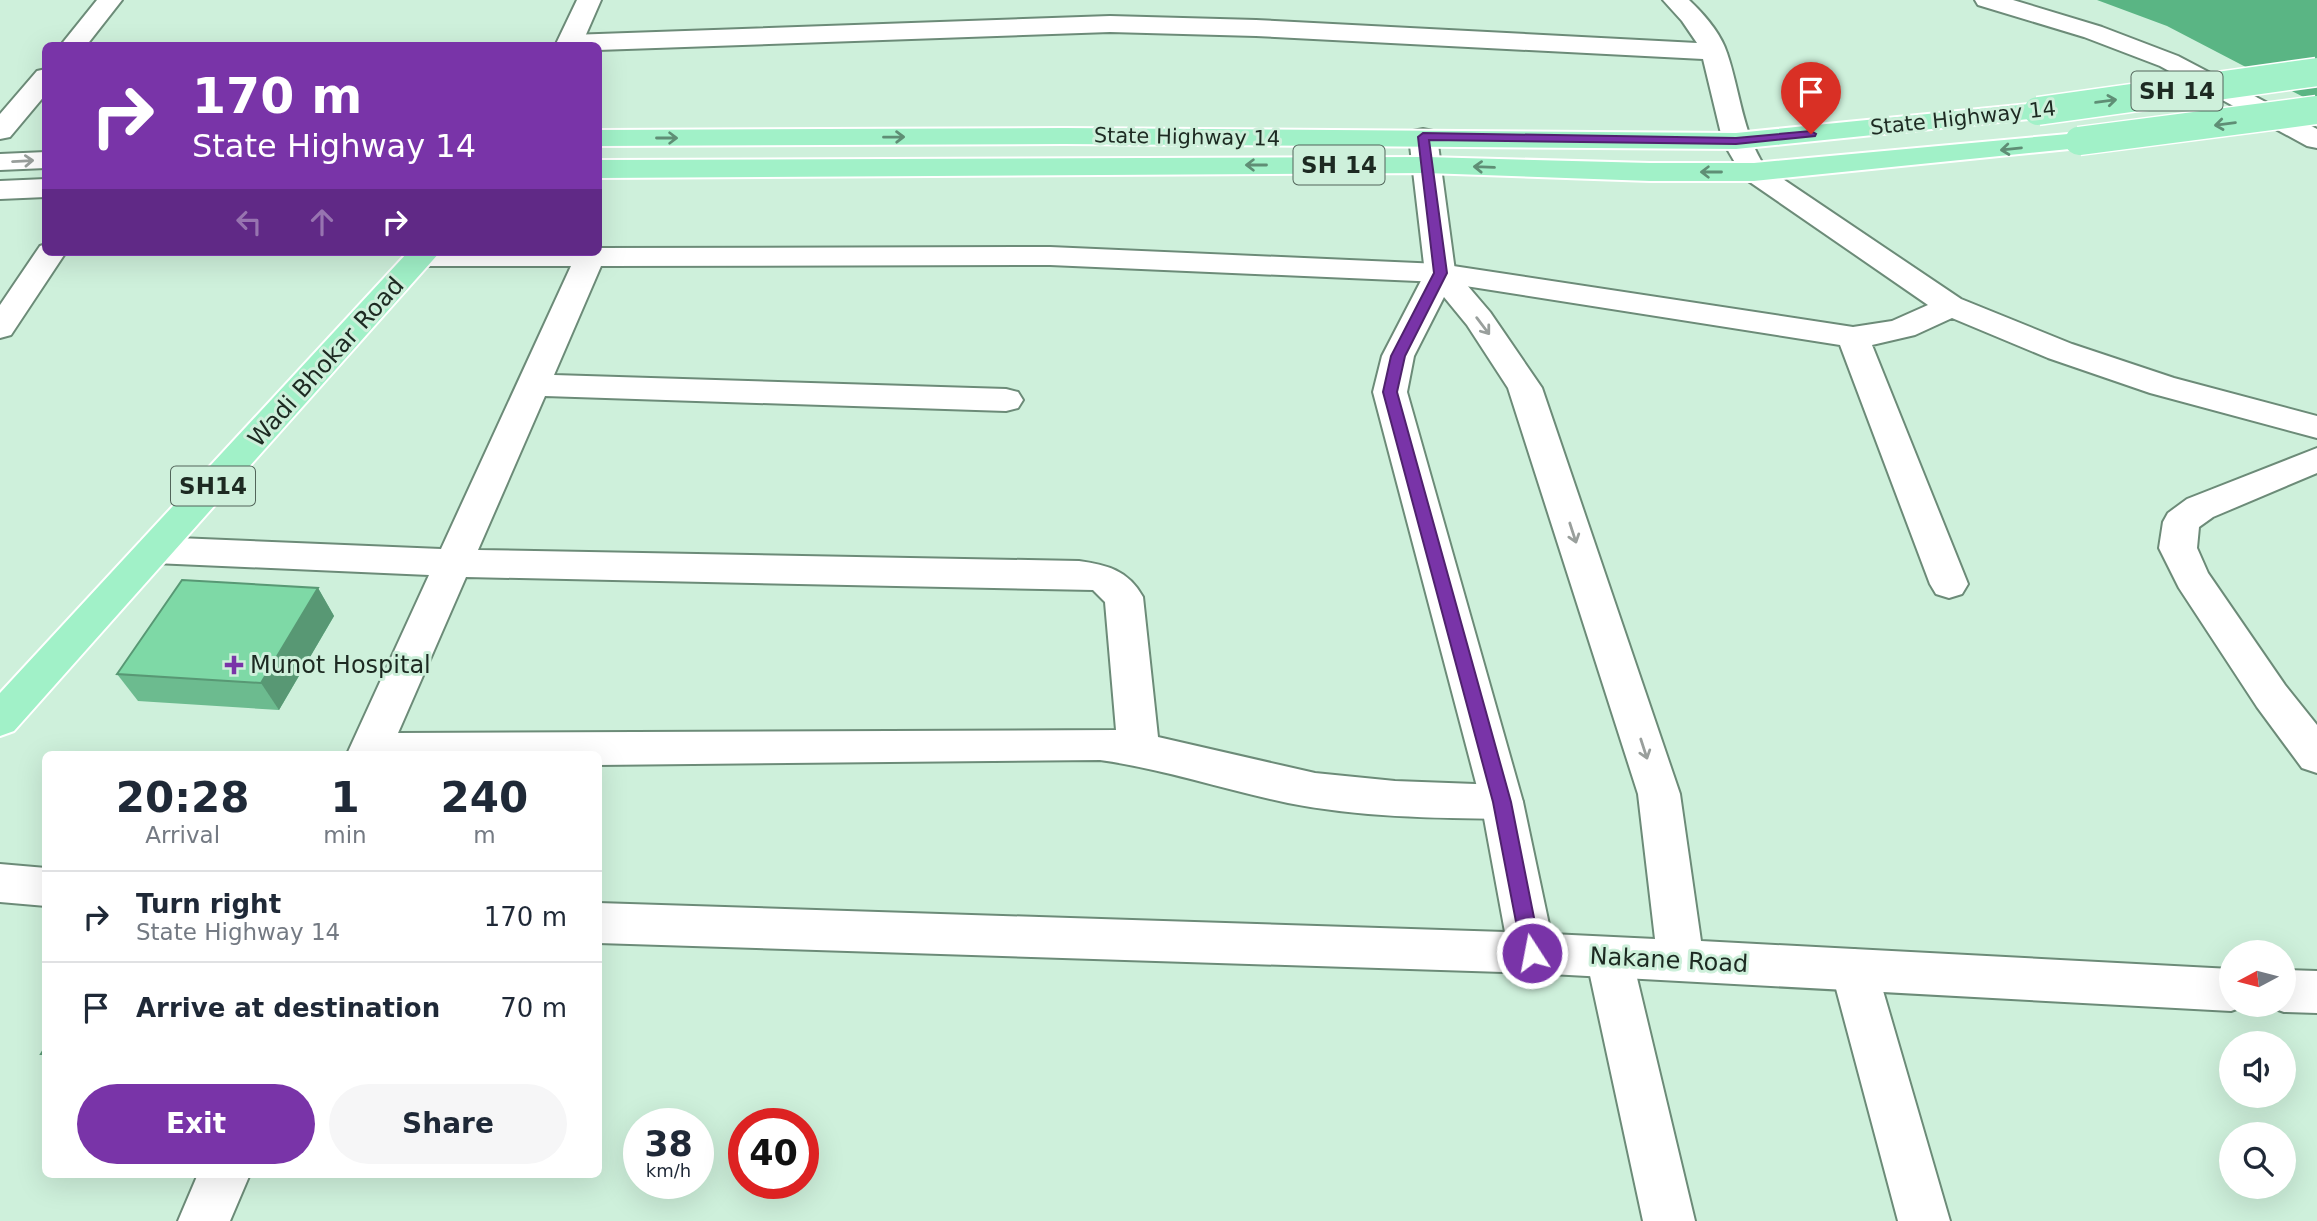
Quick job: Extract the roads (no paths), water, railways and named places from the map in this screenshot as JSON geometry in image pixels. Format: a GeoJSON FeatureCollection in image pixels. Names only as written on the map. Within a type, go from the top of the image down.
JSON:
{"type":"FeatureCollection","features":[{"type":"Feature","properties":{"kind":"main road","name":"State Highway 14"},"geometry":{"type":"LineString","coordinates":[[602,169],[1425,151],[1736,141],[2038,111],[2317,72]]}},
{"type":"Feature","properties":{"kind":"main road","name":"State Highway 14"},"geometry":{"type":"LineString","coordinates":[[602,138],[1425,151],[1650,172],[1754,172],[2079,141],[2234,123],[2317,110]]}},
{"type":"Feature","properties":{"kind":"main road","name":"Wadi Bhokar Road"},"geometry":{"type":"LineString","coordinates":[[0,720],[422,256]]}},
{"type":"Feature","properties":{"kind":"street"},"geometry":{"type":"LineString","coordinates":[[75,42],[110,0]]}},
{"type":"Feature","properties":{"kind":"street"},"geometry":{"type":"LineString","coordinates":[[570,42],[589,0]]}},
{"type":"Feature","properties":{"kind":"street"},"geometry":{"type":"LineString","coordinates":[[1675,0],[1704,29],[1715,52],[1736,141],[1754,172],[1950,306],[2060,351],[2162,386],[2317,428]]}},
{"type":"Feature","properties":{"kind":"street"},"geometry":{"type":"LineString","coordinates":[[1987,0],[2093,32],[2169,61],[2317,140]]}},
{"type":"Feature","properties":{"kind":"street"},"geometry":{"type":"LineString","coordinates":[[596,42],[895,20],[1256,28],[1715,52]]}},
{"type":"Feature","properties":{"kind":"street"},"geometry":{"type":"LineString","coordinates":[[0,131],[42,82]]}},
{"type":"Feature","properties":{"kind":"street"},"geometry":{"type":"LineString","coordinates":[[1425,151],[1440,273],[1485,328],[1525,388],[1659,794],[1681,961]]}},
{"type":"Feature","properties":{"kind":"street"},"geometry":{"type":"LineString","coordinates":[[0,162],[42,160]]}},
{"type":"Feature","properties":{"kind":"street"},"geometry":{"type":"LineString","coordinates":[[0,190],[42,188]]}},
{"type":"Feature","properties":{"kind":"street"},"geometry":{"type":"LineString","coordinates":[[0,328],[48,256]]}},
{"type":"Feature","properties":{"kind":"street"},"geometry":{"type":"LineString","coordinates":[[506,256],[1050,256],[1440,273],[1853,337],[1884,334],[1920,323],[1950,306]]}},
{"type":"Feature","properties":{"kind":"street"},"geometry":{"type":"LineString","coordinates":[[369,751],[590,257]]}},
{"type":"Feature","properties":{"kind":"street"},"geometry":{"type":"LineString","coordinates":[[1440,273],[1398,356],[1390,392],[1502,802],[1532,953]]}},
{"type":"Feature","properties":{"kind":"street"},"geometry":{"type":"LineString","coordinates":[[1853,337],[1949,584]]}},
{"type":"Feature","properties":{"kind":"street"},"geometry":{"type":"LineString","coordinates":[[533,386],[1006,400]]}},
{"type":"Feature","properties":{"kind":"street"},"geometry":{"type":"LineString","coordinates":[[2317,460],[2200,508],[2181,523],[2178,548],[2192,578],[2219,619],[2317,756]]}},
{"type":"Feature","properties":{"kind":"street"},"geometry":{"type":"LineString","coordinates":[[154,550],[453,563],[1079,574],[1104,578],[1125,597],[1139,748]]}},
{"type":"Feature","properties":{"kind":"street"},"geometry":{"type":"LineString","coordinates":[[460,751],[1100,744],[1139,748],[1212,769],[1360,798],[1502,802]]}},
{"type":"Feature","properties":{"kind":"street"},"geometry":{"type":"LineString","coordinates":[[0,883],[42,887]]}},
{"type":"Feature","properties":{"kind":"street","name":"Nakane Road"},"geometry":{"type":"LineString","coordinates":[[602,923],[1532,953],[2219,989]]}},
{"type":"Feature","properties":{"kind":"street"},"geometry":{"type":"LineString","coordinates":[[1609,957],[1669,1221]]}},
{"type":"Feature","properties":{"kind":"street"},"geometry":{"type":"LineString","coordinates":[[1853,970],[1924,1221]]}},
{"type":"Feature","properties":{"kind":"street"},"geometry":{"type":"LineString","coordinates":[[2296,991],[2317,992]]}},
{"type":"Feature","properties":{"kind":"street"},"geometry":{"type":"LineString","coordinates":[[204,1221],[222,1178]]}},
{"type":"Feature","properties":{"kind":"place","name":"Munot Hospital"},"geometry":{"type":"Point","coordinates":[234,665]}}]}
